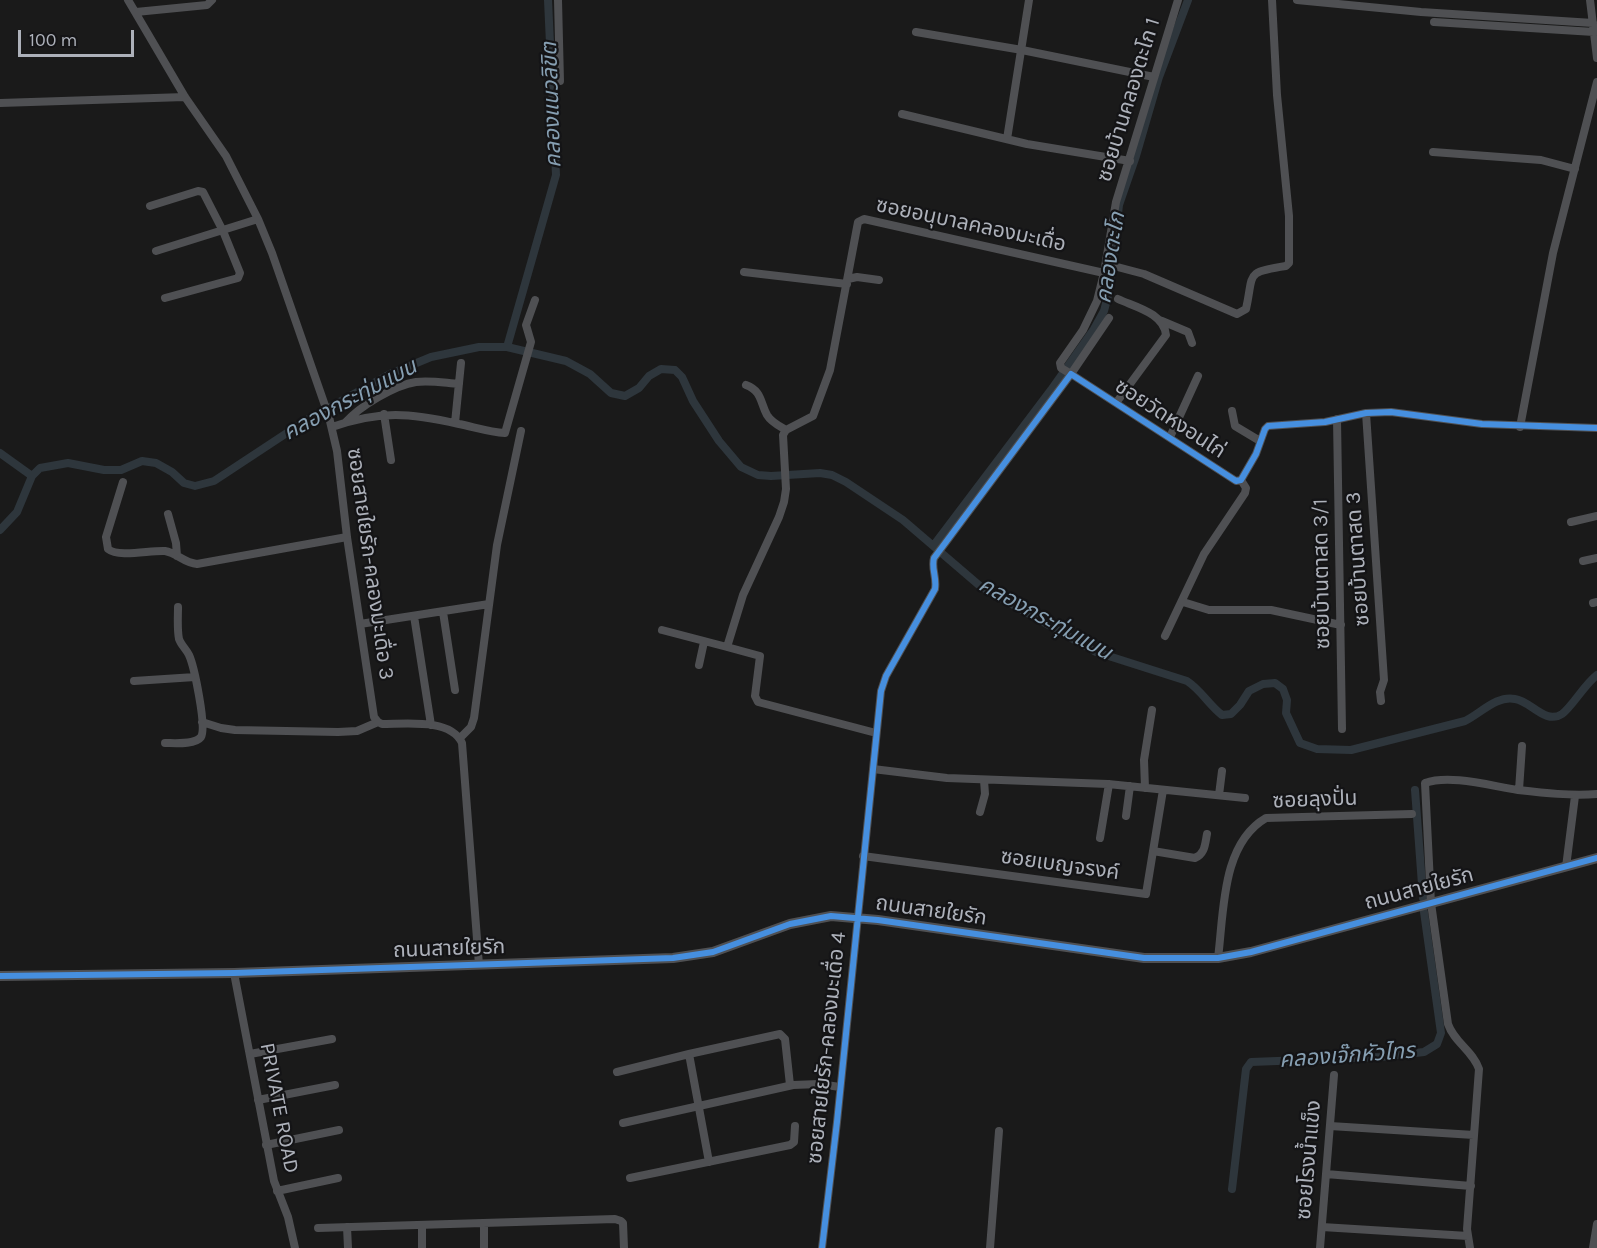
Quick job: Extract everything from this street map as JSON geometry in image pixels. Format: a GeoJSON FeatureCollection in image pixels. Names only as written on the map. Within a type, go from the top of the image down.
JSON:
{"type":"FeatureCollection","features":[{"type":"Feature","properties":{"kind":"street","name":"ซอยสายใยรัก-คลองมะเดื่อ 3"},"geometry":{"type":"LineString","coordinates":[[128,0],[185,97],[226,156],[258,219],[290,301],[332,427],[360,624],[375,717],[378,722]]}},
{"type":"Feature","properties":{"kind":"street"},"geometry":{"type":"LineString","coordinates":[[136,12],[207,5],[212,0]]}},
{"type":"Feature","properties":{"kind":"street"},"geometry":{"type":"LineString","coordinates":[[558,0],[560,81]]}},
{"type":"Feature","properties":{"kind":"street"},"geometry":{"type":"LineString","coordinates":[[1006,139],[1029,0]]}},
{"type":"Feature","properties":{"kind":"street","name":"ซอยบ้านคลองตะโก 1"},"geometry":{"type":"LineString","coordinates":[[1067,372],[1060,363],[1083,330],[1097,301],[1109,267],[1116,202],[1178,0]]}},
{"type":"Feature","properties":{"kind":"street"},"geometry":{"type":"LineString","coordinates":[[1109,267],[1144,274],[1237,314],[1246,309],[1249,281],[1257,273],[1286,266],[1289,262],[1289,216],[1277,95],[1272,0]]}},
{"type":"Feature","properties":{"kind":"street"},"geometry":{"type":"LineString","coordinates":[[1297,0],[1593,27]]}},
{"type":"Feature","properties":{"kind":"street"},"geometry":{"type":"LineString","coordinates":[[1590,0],[1597,58]]}},
{"type":"Feature","properties":{"kind":"street"},"geometry":{"type":"LineString","coordinates":[[1475,15],[1475,25]]}},
{"type":"Feature","properties":{"kind":"street"},"geometry":{"type":"LineString","coordinates":[[1434,22],[1593,27]]}},
{"type":"Feature","properties":{"kind":"street"},"geometry":{"type":"LineString","coordinates":[[916,32],[1022,50],[1155,77]]}},
{"type":"Feature","properties":{"kind":"street"},"geometry":{"type":"LineString","coordinates":[[1520,427],[1553,253],[1597,82]]}},
{"type":"Feature","properties":{"kind":"street"},"geometry":{"type":"LineString","coordinates":[[0,103],[185,97]]}},
{"type":"Feature","properties":{"kind":"street"},"geometry":{"type":"LineString","coordinates":[[902,114],[1027,144],[1130,161]]}},
{"type":"Feature","properties":{"kind":"street"},"geometry":{"type":"LineString","coordinates":[[1433,152],[1541,160],[1575,169]]}},
{"type":"Feature","properties":{"kind":"street"},"geometry":{"type":"LineString","coordinates":[[150,206],[198,191],[203,192],[223,231],[240,273],[238,278],[165,298]]}},
{"type":"Feature","properties":{"kind":"street"},"geometry":{"type":"LineString","coordinates":[[156,251],[258,219]]}},
{"type":"Feature","properties":{"kind":"street","name":"ซอยอนุบาลคลองมะเดื่อ"},"geometry":{"type":"LineString","coordinates":[[786,430],[813,416],[831,370],[858,222],[864,219],[1109,267]]}},
{"type":"Feature","properties":{"kind":"street"},"geometry":{"type":"LineString","coordinates":[[744,272],[848,282],[856,277],[879,280]]}},
{"type":"Feature","properties":{"kind":"street"},"geometry":{"type":"LineString","coordinates":[[1118,299],[1188,332],[1191,334],[1192,343]]}},
{"type":"Feature","properties":{"kind":"street"},"geometry":{"type":"LineString","coordinates":[[332,427],[384,414],[408,414],[505,433],[531,342],[526,325],[536,300]]}},
{"type":"Feature","properties":{"kind":"street"},"geometry":{"type":"LineString","coordinates":[[1067,372],[1109,318]]}},
{"type":"Feature","properties":{"kind":"street"},"geometry":{"type":"LineString","coordinates":[[1116,403],[1166,335],[1162,321]]}},
{"type":"Feature","properties":{"kind":"street"},"geometry":{"type":"LineString","coordinates":[[455,423],[461,363]]}},
{"type":"Feature","properties":{"kind":"street","name":"ซอยวัดหงอนไก่"},"geometry":{"type":"LineString","coordinates":[[1067,372],[1236,481],[1241,480],[1256,454],[1264,429],[1268,426],[1337,419],[1366,413],[1410,414],[1520,427],[1597,428]]}},
{"type":"Feature","properties":{"kind":"street","name":"ซอยสายใยรัก-คลองมะเดื่อ 4"},"geometry":{"type":"LineString","coordinates":[[822,1248],[881,691],[886,675],[934,589],[937,578],[932,564],[934,558],[1067,372]]}},
{"type":"Feature","properties":{"kind":"street"},"geometry":{"type":"LineString","coordinates":[[1170,437],[1198,376]]}},
{"type":"Feature","properties":{"kind":"street"},"geometry":{"type":"LineString","coordinates":[[346,422],[359,410],[380,397],[413,382],[459,384]]}},
{"type":"Feature","properties":{"kind":"street"},"geometry":{"type":"LineString","coordinates":[[727,647],[743,595],[779,517],[786,489],[782,440],[786,430],[767,416],[762,397],[753,388],[746,386]]}},
{"type":"Feature","properties":{"kind":"street"},"geometry":{"type":"LineString","coordinates":[[1232,411],[1235,426],[1260,441]]}},
{"type":"Feature","properties":{"kind":"street","name":"ซอยบ้านตาสด 3"},"geometry":{"type":"LineString","coordinates":[[1366,413],[1384,680],[1380,692],[1381,701]]}},
{"type":"Feature","properties":{"kind":"street"},"geometry":{"type":"LineString","coordinates":[[384,414],[391,460]]}},
{"type":"Feature","properties":{"kind":"street","name":"ซอยบ้านตาสด 3/1"},"geometry":{"type":"LineString","coordinates":[[1337,419],[1342,729]]}},
{"type":"Feature","properties":{"kind":"street"},"geometry":{"type":"LineString","coordinates":[[460,738],[471,727],[474,718],[497,545],[522,431]]}},
{"type":"Feature","properties":{"kind":"street"},"geometry":{"type":"LineString","coordinates":[[1165,636],[1204,554],[1245,493],[1246,488],[1241,480]]}},
{"type":"Feature","properties":{"kind":"street"},"geometry":{"type":"LineString","coordinates":[[123,482],[106,537],[108,549],[116,553],[165,551],[183,561],[196,564],[347,537]]}},
{"type":"Feature","properties":{"kind":"street"},"geometry":{"type":"LineString","coordinates":[[168,514],[177,556]]}},
{"type":"Feature","properties":{"kind":"street"},"geometry":{"type":"LineString","coordinates":[[1571,522],[1597,516]]}},
{"type":"Feature","properties":{"kind":"street"},"geometry":{"type":"LineString","coordinates":[[1583,561],[1597,558]]}},
{"type":"Feature","properties":{"kind":"street"},"geometry":{"type":"LineString","coordinates":[[1183,602],[1209,610],[1271,610],[1341,625]]}},
{"type":"Feature","properties":{"kind":"street"},"geometry":{"type":"LineString","coordinates":[[360,624],[489,604]]}},
{"type":"Feature","properties":{"kind":"street"},"geometry":{"type":"LineString","coordinates":[[165,743],[195,741],[202,734],[195,677],[188,654],[178,637],[178,607]]}},
{"type":"Feature","properties":{"kind":"street"},"geometry":{"type":"LineString","coordinates":[[443,612],[455,690]]}},
{"type":"Feature","properties":{"kind":"street"},"geometry":{"type":"LineString","coordinates":[[414,616],[431,725]]}},
{"type":"Feature","properties":{"kind":"street"},"geometry":{"type":"LineString","coordinates":[[662,630],[760,656],[755,696],[758,702],[876,733]]}},
{"type":"Feature","properties":{"kind":"street"},"geometry":{"type":"LineString","coordinates":[[699,664],[704,642]]}},
{"type":"Feature","properties":{"kind":"street"},"geometry":{"type":"LineString","coordinates":[[134,681],[195,677]]}},
{"type":"Feature","properties":{"kind":"street"},"geometry":{"type":"LineString","coordinates":[[1145,788],[1144,760],[1152,710]]}},
{"type":"Feature","properties":{"kind":"street"},"geometry":{"type":"LineString","coordinates":[[202,722],[235,730],[338,732],[357,731],[378,722],[431,725],[447,728],[460,738],[479,965]]}},
{"type":"Feature","properties":{"kind":"street"},"geometry":{"type":"LineString","coordinates":[[1519,790],[1522,747]]}},
{"type":"Feature","properties":{"kind":"street"},"geometry":{"type":"LineString","coordinates":[[873,769],[947,778],[1109,784],[1245,798]]}},
{"type":"Feature","properties":{"kind":"street"},"geometry":{"type":"LineString","coordinates":[[1219,795],[1222,771]]}},
{"type":"Feature","properties":{"kind":"street"},"geometry":{"type":"LineString","coordinates":[[980,812],[985,794],[984,780]]}},
{"type":"Feature","properties":{"kind":"street"},"geometry":{"type":"LineString","coordinates":[[1470,1248],[1468,1236],[1479,1069],[1476,1062],[1454,1036],[1448,1024],[1431,903],[1425,783],[1433,780],[1464,781],[1575,796],[1597,794]]}},
{"type":"Feature","properties":{"kind":"street"},"geometry":{"type":"LineString","coordinates":[[1100,838],[1109,784]]}},
{"type":"Feature","properties":{"kind":"street"},"geometry":{"type":"LineString","coordinates":[[1126,816],[1130,786]]}},
{"type":"Feature","properties":{"kind":"street","name":"ซอยเบญจรงค์"},"geometry":{"type":"LineString","coordinates":[[863,856],[1144,894],[1147,892],[1163,790]]}},
{"type":"Feature","properties":{"kind":"street"},"geometry":{"type":"LineString","coordinates":[[1566,867],[1575,796]]}},
{"type":"Feature","properties":{"kind":"street","name":"ซอยลุงปั่น"},"geometry":{"type":"LineString","coordinates":[[1218,958],[1232,862],[1246,833],[1255,824],[1266,818],[1412,814]]}},
{"type":"Feature","properties":{"kind":"street"},"geometry":{"type":"LineString","coordinates":[[1154,851],[1195,858],[1200,856],[1204,850],[1207,834]]}},
{"type":"Feature","properties":{"kind":"street","name":"ถนนสายใยรัก"},"geometry":{"type":"LineString","coordinates":[[0,976],[234,973],[693,956],[713,952],[790,924],[831,916],[878,920],[1144,958],[1218,958],[1251,952],[1597,858]]}},
{"type":"Feature","properties":{"kind":"street","name":"PRIVATE ROAD"},"geometry":{"type":"LineString","coordinates":[[234,973],[266,1145],[277,1191],[288,1217],[295,1248]]}},
{"type":"Feature","properties":{"kind":"street"},"geometry":{"type":"LineString","coordinates":[[617,1072],[780,1034],[785,1039],[790,1085]]}},
{"type":"Feature","properties":{"kind":"street"},"geometry":{"type":"LineString","coordinates":[[250,1054],[332,1039]]}},
{"type":"Feature","properties":{"kind":"street"},"geometry":{"type":"LineString","coordinates":[[689,1054],[709,1162]]}},
{"type":"Feature","properties":{"kind":"street","name":"ซอยโรงน้ำแข็ง"},"geometry":{"type":"LineString","coordinates":[[1320,1248],[1334,1075]]}},
{"type":"Feature","properties":{"kind":"street"},"geometry":{"type":"LineString","coordinates":[[622,1123],[790,1085],[819,1084],[840,1087]]}},
{"type":"Feature","properties":{"kind":"street"},"geometry":{"type":"LineString","coordinates":[[258,1100],[335,1085]]}},
{"type":"Feature","properties":{"kind":"street"},"geometry":{"type":"LineString","coordinates":[[630,1178],[790,1145],[794,1142],[795,1126]]}},
{"type":"Feature","properties":{"kind":"street"},"geometry":{"type":"LineString","coordinates":[[1330,1126],[1474,1135]]}},
{"type":"Feature","properties":{"kind":"street"},"geometry":{"type":"LineString","coordinates":[[266,1145],[339,1130]]}},
{"type":"Feature","properties":{"kind":"street"},"geometry":{"type":"LineString","coordinates":[[990,1248],[999,1131]]}},
{"type":"Feature","properties":{"kind":"street"},"geometry":{"type":"LineString","coordinates":[[1326,1174],[1471,1186]]}},
{"type":"Feature","properties":{"kind":"street"},"geometry":{"type":"LineString","coordinates":[[277,1191],[338,1178]]}},
{"type":"Feature","properties":{"kind":"street"},"geometry":{"type":"LineString","coordinates":[[318,1228],[619,1220],[623,1223],[624,1248]]}},
{"type":"Feature","properties":{"kind":"street"},"geometry":{"type":"LineString","coordinates":[[484,1223],[484,1248]]}},
{"type":"Feature","properties":{"kind":"street"},"geometry":{"type":"LineString","coordinates":[[422,1224],[422,1248]]}},
{"type":"Feature","properties":{"kind":"street"},"geometry":{"type":"LineString","coordinates":[[1593,1248],[1597,1224]]}},
{"type":"Feature","properties":{"kind":"street"},"geometry":{"type":"LineString","coordinates":[[347,1227],[348,1248]]}},
{"type":"Feature","properties":{"kind":"street"},"geometry":{"type":"LineString","coordinates":[[1322,1227],[1468,1236]]}},
{"type":"Feature","properties":{"kind":"waterway","name":"คลองแนวลิขิต"},"geometry":{"type":"LineString","coordinates":[[507,347],[556,175],[548,0]]}},
{"type":"Feature","properties":{"kind":"waterway","name":"คลองตะโก"},"geometry":{"type":"LineString","coordinates":[[934,545],[1051,390],[1104,311],[1109,292],[1119,205],[1159,77],[1188,0]]}},
{"type":"Feature","properties":{"kind":"waterway","name":"คลองกระทุ่มแบน"},"geometry":{"type":"LineString","coordinates":[[0,530],[17,512],[32,476],[40,468],[68,463],[104,470],[121,470],[142,461],[156,463],[172,472],[184,483],[195,486],[214,481],[305,421],[390,374],[431,357],[479,347],[507,347],[566,361],[590,374],[611,393],[625,396],[639,388],[649,376],[661,369],[675,370],[682,377],[693,401],[719,441],[741,467],[758,475],[820,473],[832,475],[846,482],[903,520],[980,586],[1096,652],[1187,681],[1222,715],[1231,714],[1249,691],[1263,684],[1275,683],[1283,689],[1287,700],[1286,713],[1300,743],[1317,749],[1351,750],[1465,721],[1495,702],[1508,698],[1521,701],[1544,715],[1556,717],[1566,711],[1597,675]]}},
{"type":"Feature","properties":{"kind":"waterway"},"geometry":{"type":"LineString","coordinates":[[0,453],[32,476]]}},
{"type":"Feature","properties":{"kind":"waterway","name":"คลองเจ๊กหัวไทร"},"geometry":{"type":"LineString","coordinates":[[1415,790],[1423,898]]}},
{"type":"Feature","properties":{"kind":"waterway","name":"คลองเจ๊กหัวไทร"},"geometry":{"type":"LineString","coordinates":[[1232,1189],[1246,1069],[1251,1062],[1381,1057],[1424,1052],[1437,1044],[1441,1033],[1424,912]]}},
{"type":"Feature","properties":{"kind":"cycle path"},"geometry":{"type":"LineString","coordinates":[[822,1248],[881,691],[886,676],[935,589],[934,558],[1071,374],[1236,481],[1241,480],[1268,426],[1325,422],[1366,413],[1391,412],[1482,424],[1597,428]]}},
{"type":"Feature","properties":{"kind":"cycle path"},"geometry":{"type":"LineString","coordinates":[[0,976],[234,973],[673,958],[713,952],[790,924],[831,916],[878,920],[1144,958],[1218,958],[1251,952],[1597,858]]}}]}
